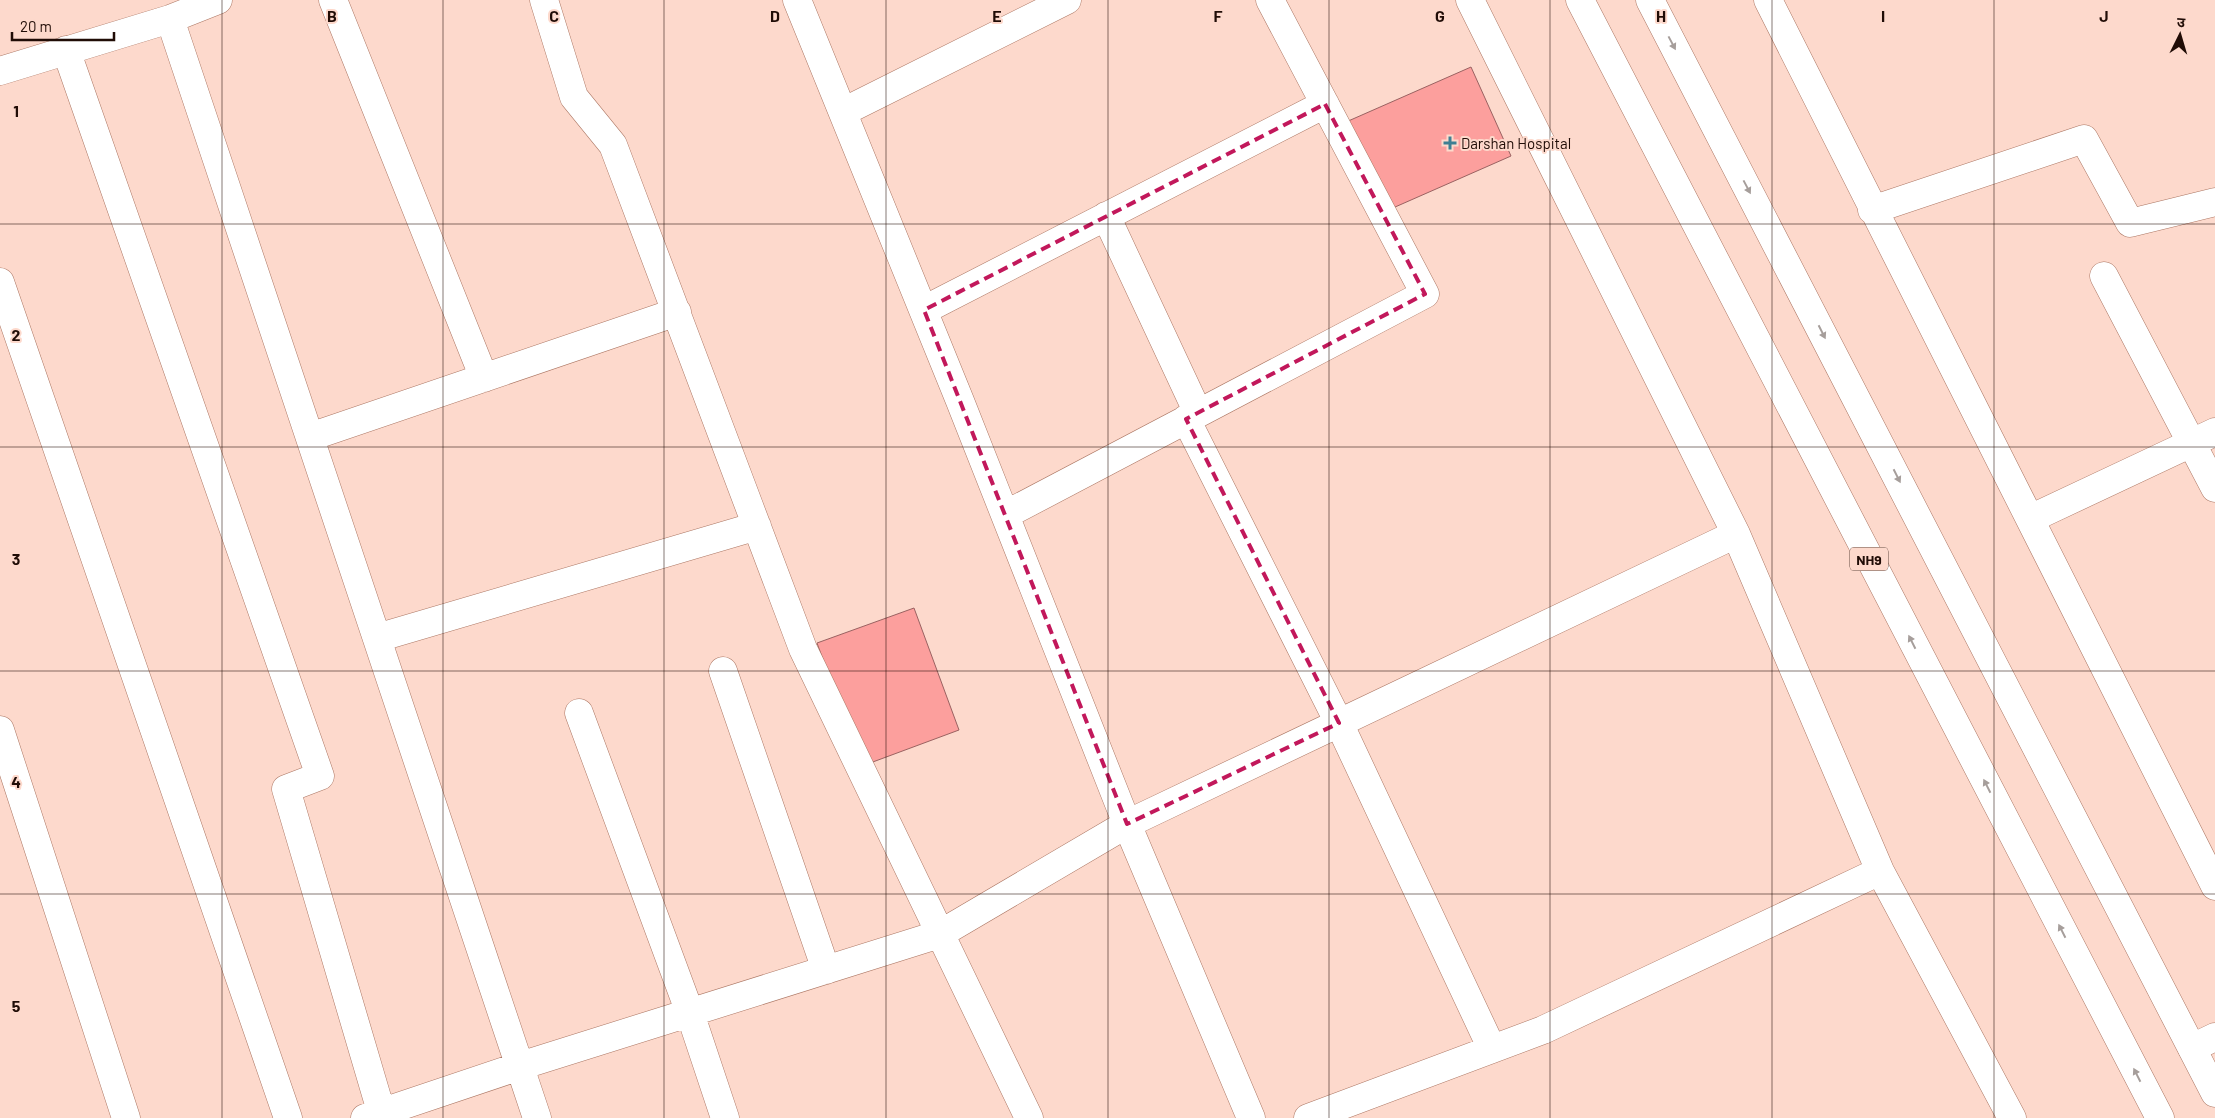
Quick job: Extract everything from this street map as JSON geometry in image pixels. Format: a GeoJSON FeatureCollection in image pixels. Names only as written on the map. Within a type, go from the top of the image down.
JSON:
{"type":"FeatureCollection","features":[{"type":"Feature","properties":{"kind":"main road"},"geometry":{"type":"LineString","coordinates":[[0,71],[170,19],[218,0]]}},
{"type":"Feature","properties":{"kind":"main road"},"geometry":{"type":"LineString","coordinates":[[333,0],[484,378]]}},
{"type":"Feature","properties":{"kind":"main road"},"geometry":{"type":"LineString","coordinates":[[544,0],[574,97],[614,145],[803,649],[1030,1118]]}},
{"type":"Feature","properties":{"kind":"main road"},"geometry":{"type":"LineString","coordinates":[[797,0],[924,310],[1127,824],[1251,1118]]}},
{"type":"Feature","properties":{"kind":"main road"},"geometry":{"type":"LineString","coordinates":[[843,112],[1067,0]]}},
{"type":"Feature","properties":{"kind":"main road"},"geometry":{"type":"LineString","coordinates":[[1005,515],[1425,294],[1270,0]]}},
{"type":"Feature","properties":{"kind":"main road"},"geometry":{"type":"LineString","coordinates":[[1470,0],[1736,534],[1880,872],[2012,1118]]}},
{"type":"Feature","properties":{"kind":"main road","name":"NH9"},"geometry":{"type":"LineString","coordinates":[[1580,0],[2160,1118]]}},
{"type":"Feature","properties":{"kind":"main road"},"geometry":{"type":"LineString","coordinates":[[1650,0],[2203,1043],[2215,1093]]}},
{"type":"Feature","properties":{"kind":"main road"},"geometry":{"type":"LineString","coordinates":[[1768,0],[1872,210],[2215,886]]}},
{"type":"Feature","properties":{"kind":"main road"},"geometry":{"type":"LineString","coordinates":[[170,19],[537,1118]]}},
{"type":"Feature","properties":{"kind":"main road"},"geometry":{"type":"LineString","coordinates":[[66,50],[320,776],[286,790],[377,1116],[520,1066],[940,934],[1127,824],[1736,534]]}},
{"type":"Feature","properties":{"kind":"main road"},"geometry":{"type":"LineString","coordinates":[[924,310],[1325,104]]}},
{"type":"Feature","properties":{"kind":"main road"},"geometry":{"type":"LineString","coordinates":[[1872,210],[2084,139],[2130,223],[2215,202]]}},
{"type":"Feature","properties":{"kind":"main road"},"geometry":{"type":"LineString","coordinates":[[1106,216],[1192,416],[1492,1049]]}},
{"type":"Feature","properties":{"kind":"main road"},"geometry":{"type":"LineString","coordinates":[[2104,276],[2215,488]]}},
{"type":"Feature","properties":{"kind":"main road"},"geometry":{"type":"LineString","coordinates":[[0,282],[288,1118]]}},
{"type":"Feature","properties":{"kind":"main road"},"geometry":{"type":"LineString","coordinates":[[310,437],[678,312]]}},
{"type":"Feature","properties":{"kind":"main road"},"geometry":{"type":"LineString","coordinates":[[2030,519],[2215,432]]}},
{"type":"Feature","properties":{"kind":"main road"},"geometry":{"type":"LineString","coordinates":[[377,638],[757,526]]}},
{"type":"Feature","properties":{"kind":"main road"},"geometry":{"type":"LineString","coordinates":[[723,671],[826,970]]}},
{"type":"Feature","properties":{"kind":"main road"},"geometry":{"type":"LineString","coordinates":[[579,713],[690,1013],[724,1118]]}},
{"type":"Feature","properties":{"kind":"main road"},"geometry":{"type":"LineString","coordinates":[[0,730],[126,1118]]}},
{"type":"Feature","properties":{"kind":"main road"},"geometry":{"type":"LineString","coordinates":[[1308,1118],[1543,1030],[1880,872]]}},
{"type":"Feature","properties":{"kind":"highlighted area"},"geometry":{"type":"Polygon","coordinates":[[[1325,104],[1425,294],[1186,419],[1339,723],[1127,824],[924,310],[1325,104]]]}},
{"type":"Feature","properties":{"kind":"building"},"geometry":{"type":"Polygon","coordinates":[[[1471,67],[1511,156],[1386,211],[1346,122],[1471,67]]]}},
{"type":"Feature","properties":{"kind":"building"},"geometry":{"type":"Polygon","coordinates":[[[914,608],[959,730],[862,766],[817,643],[914,608]]]}},
{"type":"Feature","properties":{"kind":"place","name":"Darshan Hospital"},"geometry":{"type":"Point","coordinates":[1450,143]}}]}
